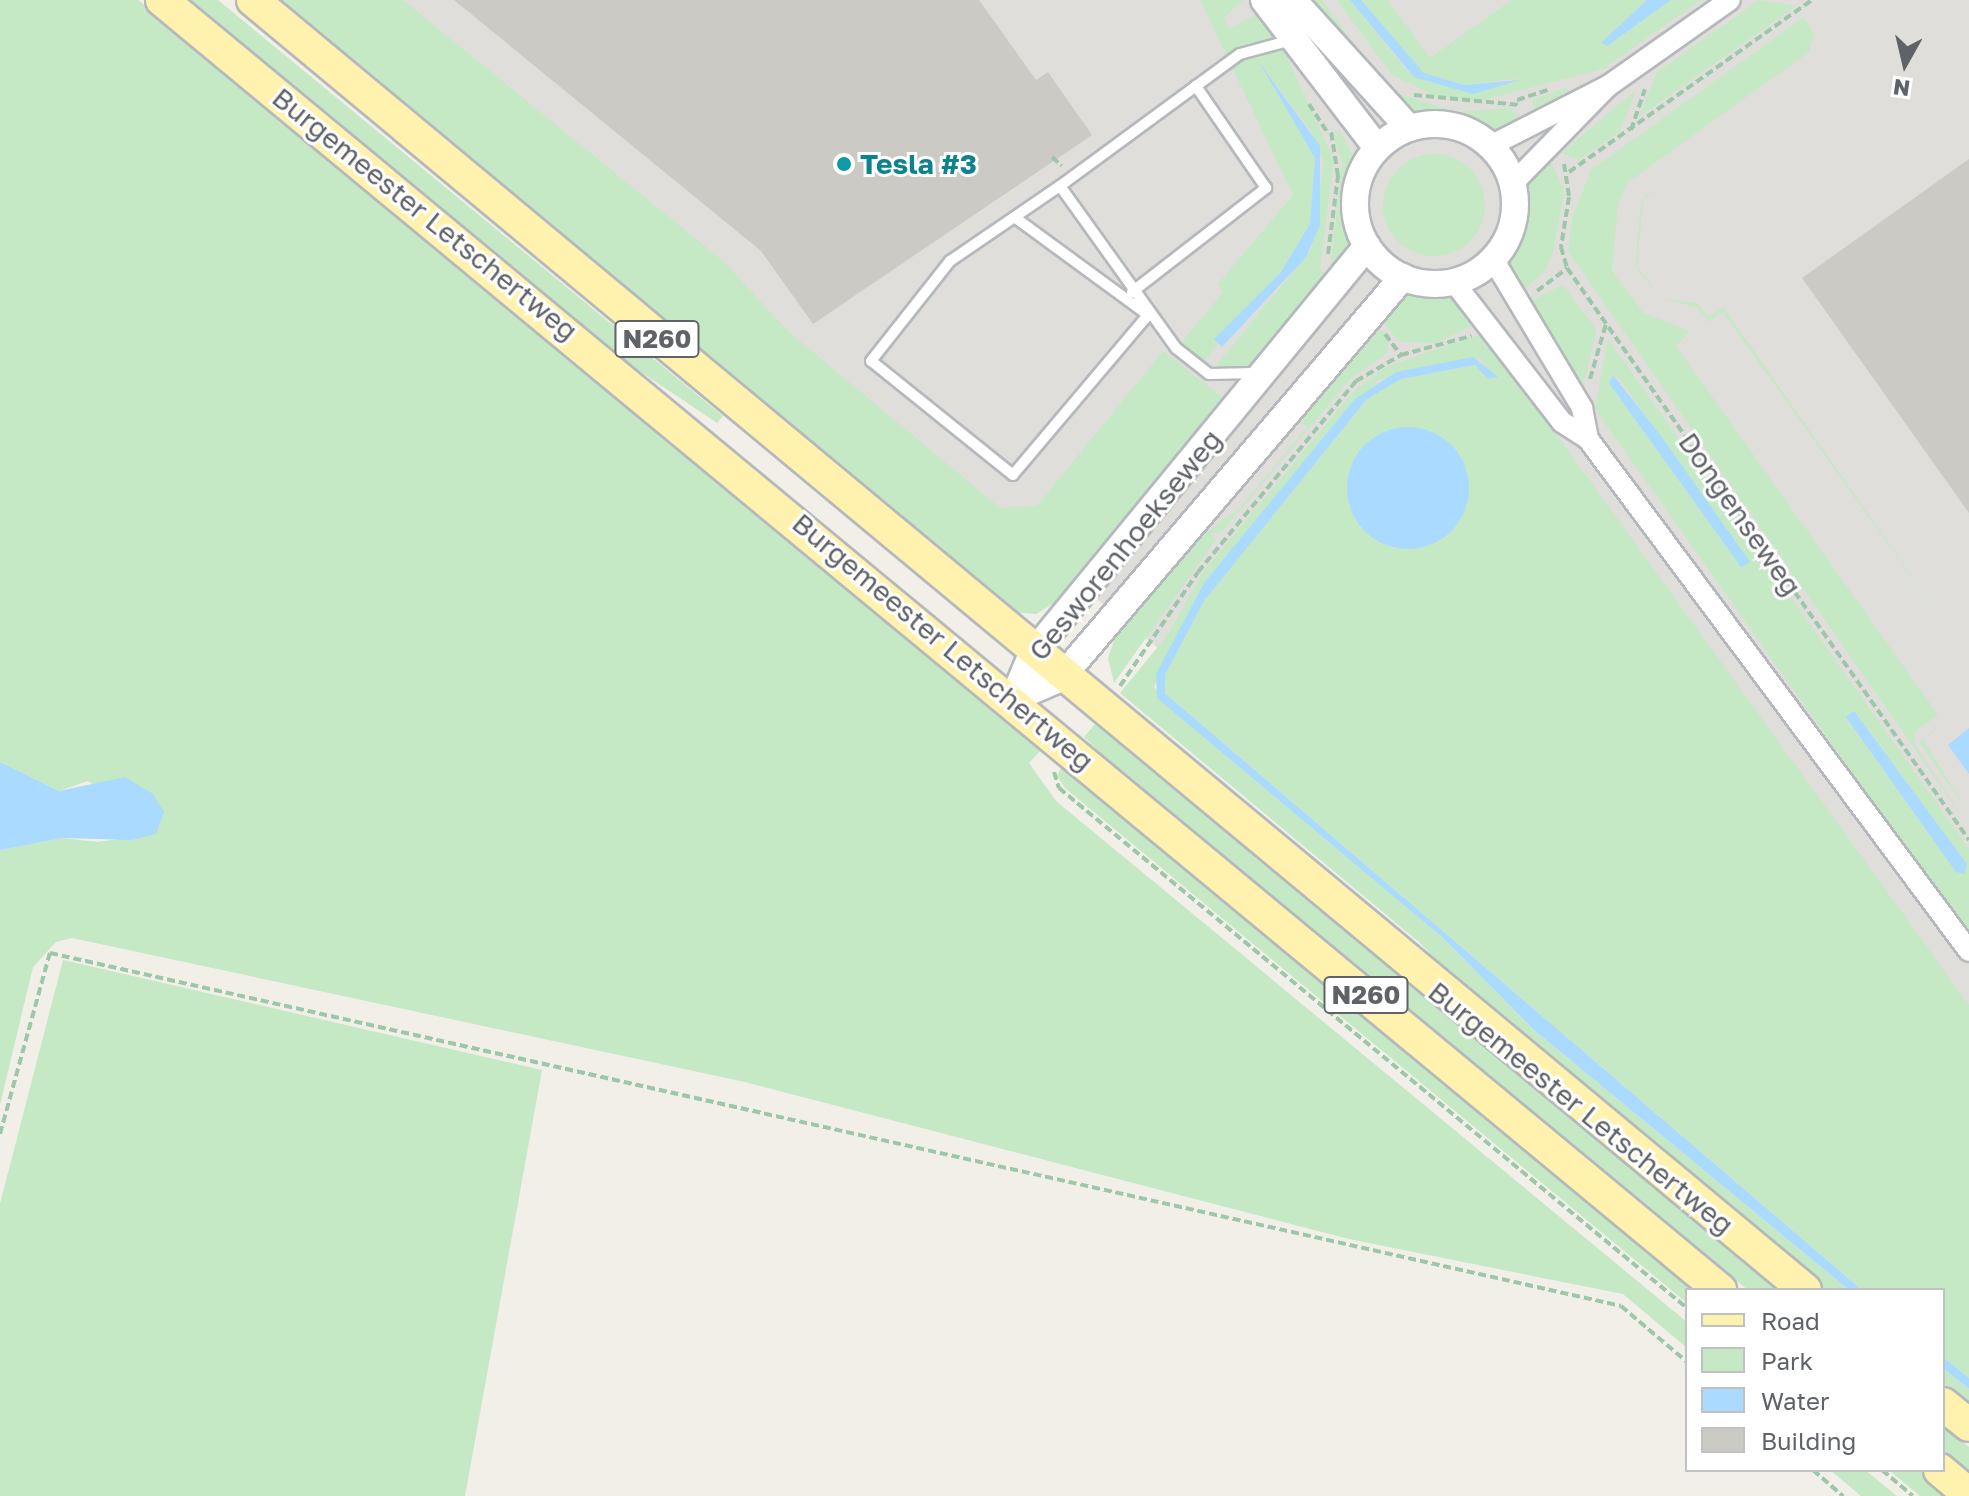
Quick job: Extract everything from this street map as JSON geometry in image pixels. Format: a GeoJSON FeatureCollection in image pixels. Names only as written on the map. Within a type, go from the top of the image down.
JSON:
{"type":"FeatureCollection","features":[{"type":"Feature","properties":{"kind":"main road","name":"Burgemeester Letschertweg"},"geometry":{"type":"LineString","coordinates":[[162,0],[1013,699],[1718,1288]]}},
{"type":"Feature","properties":{"kind":"main road","name":"Burgemeester Letschertweg"},"geometry":{"type":"LineString","coordinates":[[253,0],[1032,654],[1803,1288]]}},
{"type":"Feature","properties":{"kind":"main road"},"geometry":{"type":"LineString","coordinates":[[1945,1406],[1969,1425]]}},
{"type":"Feature","properties":{"kind":"main road"},"geometry":{"type":"LineString","coordinates":[[1942,1472],[1969,1494]]}},
{"type":"Feature","properties":{"kind":"street"},"geometry":{"type":"LineString","coordinates":[[1264,0],[1348,114],[1377,148]]}},
{"type":"Feature","properties":{"kind":"street"},"geometry":{"type":"LineString","coordinates":[[1293,0],[1409,128]]}},
{"type":"Feature","properties":{"kind":"street"},"geometry":{"type":"LineString","coordinates":[[1490,146],[1608,86],[1730,0]]}},
{"type":"Feature","properties":{"kind":"street"},"geometry":{"type":"LineString","coordinates":[[1512,184],[1608,86]]}},
{"type":"Feature","properties":{"kind":"street"},"geometry":{"type":"LineString","coordinates":[[1409,128],[1461,128],[1490,146],[1512,184],[1510,232],[1493,259],[1453,281],[1403,277],[1367,246],[1356,195],[1377,148],[1409,128]]}},
{"type":"Feature","properties":{"kind":"street","name":"Gesworenhoekseweg"},"geometry":{"type":"LineString","coordinates":[[1013,699],[1032,654],[1339,285],[1367,246]]}},
{"type":"Feature","properties":{"kind":"street"},"geometry":{"type":"LineString","coordinates":[[1493,259],[1516,307],[1582,408],[1588,439]]}},
{"type":"Feature","properties":{"kind":"street","name":"Gesworenhoekseweg"},"geometry":{"type":"LineString","coordinates":[[1013,699],[1061,678],[1368,312],[1403,277]]}},
{"type":"Feature","properties":{"kind":"street"},"geometry":{"type":"LineString","coordinates":[[1453,281],[1490,324],[1562,422],[1588,439],[1969,951]]}},
{"type":"Feature","properties":{"kind":"lane"},"geometry":{"type":"LineString","coordinates":[[1148,315],[1013,475],[871,361],[950,261],[1017,219],[1196,86],[1258,44],[1294,40]]}},
{"type":"Feature","properties":{"kind":"lane"},"geometry":{"type":"LineString","coordinates":[[1132,292],[1266,188],[1196,86]]}},
{"type":"Feature","properties":{"kind":"lane"},"geometry":{"type":"LineString","coordinates":[[1060,186],[1148,315]]}},
{"type":"Feature","properties":{"kind":"lane"},"geometry":{"type":"LineString","coordinates":[[1017,219],[1148,315],[1209,374],[1224,379],[1268,369]]}},
{"type":"Feature","properties":{"kind":"path"},"geometry":{"type":"LineString","coordinates":[[1630,132],[1812,0]]}},
{"type":"Feature","properties":{"kind":"path"},"geometry":{"type":"LineString","coordinates":[[1630,132],[1657,53]]}},
{"type":"Feature","properties":{"kind":"path"},"geometry":{"type":"LineString","coordinates":[[1339,285],[1325,271],[1338,176],[1328,133],[1348,114]]}},
{"type":"Feature","properties":{"kind":"path","name":"Dongenseweg"},"geometry":{"type":"LineString","coordinates":[[1630,132],[1569,172],[1561,247],[1567,268],[1969,840]]}},
{"type":"Feature","properties":{"kind":"path"},"geometry":{"type":"LineString","coordinates":[[1516,307],[1567,268]]}},
{"type":"Feature","properties":{"kind":"path"},"geometry":{"type":"LineString","coordinates":[[1368,312],[1401,355]]}},
{"type":"Feature","properties":{"kind":"path"},"geometry":{"type":"LineString","coordinates":[[1100,710],[1168,625],[1198,572],[1356,381],[1401,355],[1459,342],[1490,324]]}},
{"type":"Feature","properties":{"kind":"path"},"geometry":{"type":"LineString","coordinates":[[1582,408],[1606,324]]}},
{"type":"Feature","properties":{"kind":"path"},"geometry":{"type":"LineString","coordinates":[[1069,748],[1053,778],[1685,1306]]}},
{"type":"Feature","properties":{"kind":"path"},"geometry":{"type":"LineString","coordinates":[[0,1134],[50,953],[1621,1306],[1685,1360]]}},
{"type":"Feature","properties":{"kind":"path"},"geometry":{"type":"LineString","coordinates":[[1815,1472],[1843,1496]]}},
{"type":"Feature","properties":{"kind":"path"},"geometry":{"type":"LineString","coordinates":[[1884,1472],[1913,1496]]}},
{"type":"Feature","properties":{"kind":"shaded area"},"geometry":{"type":"Polygon","coordinates":[[[377,0],[1969,0],[1969,1301],[996,518],[377,0]]]}},
{"type":"Feature","properties":{"kind":"green space"},"geometry":{"type":"Polygon","coordinates":[[[0,0],[138,0],[218,62],[1027,729],[1023,735],[1041,750],[1029,763],[1056,801],[1685,1320],[1685,1346],[1623,1294],[1349,1239],[745,1082],[72,938],[56,942],[33,967],[0,1105],[0,850],[63,838],[98,842],[156,833],[88,781],[59,791],[0,762],[0,0]]]}},
{"type":"Feature","properties":{"kind":"green space"},"geometry":{"type":"Polygon","coordinates":[[[186,0],[218,0],[723,416],[717,423],[626,362],[186,0]]]}},
{"type":"Feature","properties":{"kind":"green space"},"geometry":{"type":"Polygon","coordinates":[[[262,0],[403,0],[723,261],[790,333],[1000,508],[1037,506],[1163,351],[1227,401],[1066,596],[1036,614],[1008,612],[262,0]]]}},
{"type":"Feature","properties":{"kind":"green space"},"geometry":{"type":"Polygon","coordinates":[[[1200,0],[1244,0],[1223,18],[1229,29],[1257,14],[1285,53],[1334,160],[1320,268],[1330,284],[1245,369],[1214,368],[1311,250],[1324,163],[1311,131],[1259,62],[1315,158],[1310,224],[1299,250],[1201,365],[1181,343],[1223,292],[1218,284],[1293,195],[1200,0]]]}},
{"type":"Feature","properties":{"kind":"green space"},"geometry":{"type":"Polygon","coordinates":[[[1305,0],[1322,0],[1376,76],[1305,0]]]}},
{"type":"Feature","properties":{"kind":"green space"},"geometry":{"type":"Polygon","coordinates":[[[1337,0],[1350,0],[1408,72],[1473,94],[1520,78],[1464,85],[1424,73],[1361,0],[1388,0],[1430,58],[1512,0],[1647,0],[1607,46],[1671,0],[1701,0],[1603,69],[1479,101],[1433,95],[1392,75],[1337,0]]]}},
{"type":"Feature","properties":{"kind":"green space"},"geometry":{"type":"Polygon","coordinates":[[[1759,0],[1796,6],[1639,117],[1657,72],[1759,0]]]}},
{"type":"Feature","properties":{"kind":"green space"},"geometry":{"type":"Polygon","coordinates":[[[1804,17],[1814,35],[1809,52],[1627,183],[1618,204],[1612,271],[1643,313],[1690,331],[1676,346],[1938,715],[1916,731],[1914,743],[1969,827],[1568,251],[1572,218],[1591,170],[1804,17]]]}},
{"type":"Feature","properties":{"kind":"green space"},"geometry":{"type":"Polygon","coordinates":[[[1565,88],[1571,91],[1536,115],[1532,100],[1565,88]]]}},
{"type":"Feature","properties":{"kind":"green space"},"geometry":{"type":"Polygon","coordinates":[[[1637,89],[1620,131],[1579,160],[1561,153],[1637,89]]]}},
{"type":"Feature","properties":{"kind":"green space"},"geometry":{"type":"Polygon","coordinates":[[[1389,91],[1456,112],[1510,108],[1524,122],[1490,135],[1419,120],[1389,91]]]}},
{"type":"Feature","properties":{"kind":"green space"},"geometry":{"type":"Polygon","coordinates":[[[1340,130],[1356,162],[1353,239],[1330,272],[1342,162],[1334,137],[1340,130]]]}},
{"type":"Feature","properties":{"kind":"green space"},"geometry":{"type":"Polygon","coordinates":[[[1434,154],[1453,158],[1470,169],[1481,186],[1485,205],[1481,224],[1470,241],[1453,252],[1434,256],[1415,252],[1398,241],[1387,224],[1383,205],[1387,186],[1398,169],[1415,158],[1434,154]]]}},
{"type":"Feature","properties":{"kind":"green space"},"geometry":{"type":"Polygon","coordinates":[[[1548,157],[1564,189],[1554,250],[1545,271],[1515,297],[1504,256],[1523,185],[1548,157]]]}},
{"type":"Feature","properties":{"kind":"green space"},"geometry":{"type":"Polygon","coordinates":[[[1659,187],[1643,200],[1637,267],[1663,299],[1638,271],[1636,265],[1641,203],[1643,199],[1646,196],[1659,187]]]}},
{"type":"Feature","properties":{"kind":"green space"},"geometry":{"type":"Polygon","coordinates":[[[1563,285],[1597,330],[1582,389],[1522,306],[1563,285]]]}},
{"type":"Feature","properties":{"kind":"green space"},"geometry":{"type":"Polygon","coordinates":[[[1425,289],[1457,301],[1476,324],[1435,343],[1400,342],[1379,317],[1403,292],[1425,289]]]}},
{"type":"Feature","properties":{"kind":"green space"},"geometry":{"type":"Polygon","coordinates":[[[1663,299],[1698,303],[1708,317],[1723,307],[1969,658],[1723,312],[1709,322],[1696,307],[1663,299]]]}},
{"type":"Feature","properties":{"kind":"green space"},"geometry":{"type":"Polygon","coordinates":[[[1374,322],[1388,339],[1387,353],[1351,378],[1221,533],[1211,533],[1216,539],[1114,683],[1108,658],[1117,632],[1190,544],[1239,509],[1307,427],[1294,416],[1374,322]]]}},
{"type":"Feature","properties":{"kind":"green space"},"geometry":{"type":"Polygon","coordinates":[[[1483,333],[1969,1005],[1969,1378],[1945,1359],[1945,1288],[1860,1288],[1165,693],[1165,675],[1204,601],[1367,399],[1401,379],[1475,365],[1488,379],[1481,358],[1378,380],[1204,583],[1154,687],[1441,936],[1534,1030],[1847,1288],[1819,1288],[1499,1024],[1419,942],[1120,693],[1166,637],[1204,571],[1354,391],[1384,368],[1483,333]],[[1400,427],[1373,440],[1352,463],[1346,491],[1361,528],[1395,549],[1449,534],[1469,496],[1449,443],[1400,427]]]}},
{"type":"Feature","properties":{"kind":"green space"},"geometry":{"type":"Polygon","coordinates":[[[1608,339],[1969,849],[1969,938],[1595,409],[1608,339]],[[1611,376],[1741,567],[1749,562],[1618,377],[1611,376]],[[1854,711],[1846,718],[1959,874],[1967,864],[1854,711]]]}},
{"type":"Feature","properties":{"kind":"green space"},"geometry":{"type":"Polygon","coordinates":[[[1969,701],[1923,740],[1969,813],[1919,742],[1969,701]]]}},
{"type":"Feature","properties":{"kind":"green space"},"geometry":{"type":"Polygon","coordinates":[[[1095,724],[1777,1288],[1746,1288],[1115,767],[1084,737],[1095,724]]]}},
{"type":"Feature","properties":{"kind":"green space"},"geometry":{"type":"Polygon","coordinates":[[[1065,760],[1703,1288],[1685,1288],[1685,1301],[1065,788],[1057,776],[1065,760]]]}},
{"type":"Feature","properties":{"kind":"green space"},"geometry":{"type":"Polygon","coordinates":[[[63,960],[542,1070],[465,1496],[0,1496],[0,1204],[63,960]]]}},
{"type":"Feature","properties":{"kind":"green space"},"geometry":{"type":"Polygon","coordinates":[[[1945,1370],[1969,1389],[1969,1412],[1945,1393],[1945,1370]]]}},
{"type":"Feature","properties":{"kind":"green space"},"geometry":{"type":"Polygon","coordinates":[[[1945,1428],[1969,1447],[1969,1473],[1945,1454],[1945,1428]]]}},
{"type":"Feature","properties":{"kind":"green space"},"geometry":{"type":"Polygon","coordinates":[[[1832,1472],[1867,1472],[1897,1496],[1861,1496],[1832,1472]]]}},
{"type":"Feature","properties":{"kind":"green space"},"geometry":{"type":"Polygon","coordinates":[[[1891,1472],[1925,1472],[1954,1496],[1920,1496],[1891,1472]]]}},
{"type":"Feature","properties":{"kind":"water"},"geometry":{"type":"Polygon","coordinates":[[[1350,0],[1361,0],[1424,73],[1464,85],[1520,80],[1473,94],[1414,77],[1350,0]]]}},
{"type":"Feature","properties":{"kind":"water"},"geometry":{"type":"Polygon","coordinates":[[[1647,0],[1671,0],[1607,46],[1601,43],[1647,0]]]}},
{"type":"Feature","properties":{"kind":"water"},"geometry":{"type":"Polygon","coordinates":[[[1259,62],[1320,146],[1320,225],[1306,257],[1222,347],[1214,339],[1281,272],[1310,224],[1315,158],[1259,62]]]}},
{"type":"Feature","properties":{"kind":"water"},"geometry":{"type":"Polygon","coordinates":[[[1473,357],[1498,377],[1488,379],[1475,365],[1401,379],[1367,399],[1204,601],[1165,675],[1165,693],[1860,1288],[1847,1288],[1534,1030],[1441,936],[1157,698],[1156,674],[1204,583],[1355,399],[1396,372],[1473,357]]]}},
{"type":"Feature","properties":{"kind":"water"},"geometry":{"type":"Polygon","coordinates":[[[1613,375],[1661,436],[1750,562],[1741,567],[1609,383],[1613,375]]]}},
{"type":"Feature","properties":{"kind":"water"},"geometry":{"type":"Polygon","coordinates":[[[1408,427],[1431,431],[1451,445],[1465,465],[1469,488],[1465,511],[1451,531],[1431,545],[1408,549],[1385,545],[1365,531],[1351,511],[1347,488],[1351,465],[1365,445],[1385,431],[1408,427]]]}},
{"type":"Feature","properties":{"kind":"water"},"geometry":{"type":"Polygon","coordinates":[[[1854,711],[1967,864],[1964,874],[1956,872],[1846,717],[1854,711]]]}},
{"type":"Feature","properties":{"kind":"water"},"geometry":{"type":"Polygon","coordinates":[[[1969,728],[1969,774],[1948,745],[1969,728]]]}},
{"type":"Feature","properties":{"kind":"water"},"geometry":{"type":"Polygon","coordinates":[[[0,762],[59,791],[125,777],[153,794],[164,812],[156,834],[132,840],[63,838],[0,850],[0,762]]]}},
{"type":"Feature","properties":{"kind":"water"},"geometry":{"type":"Polygon","coordinates":[[[1945,1359],[1969,1378],[1969,1389],[1945,1370],[1945,1359]]]}},
{"type":"Feature","properties":{"kind":"building","name":"Tesla #3"},"geometry":{"type":"Polygon","coordinates":[[[454,0],[979,0],[1036,80],[1048,72],[1092,135],[813,324],[761,251],[454,0]]]}},
{"type":"Feature","properties":{"kind":"building"},"geometry":{"type":"Polygon","coordinates":[[[1969,159],[1969,513],[1802,278],[1969,159]]]}},
{"type":"Feature","properties":{"kind":"place","name":"Tesla #3"},"geometry":{"type":"Point","coordinates":[844,164]}}]}
